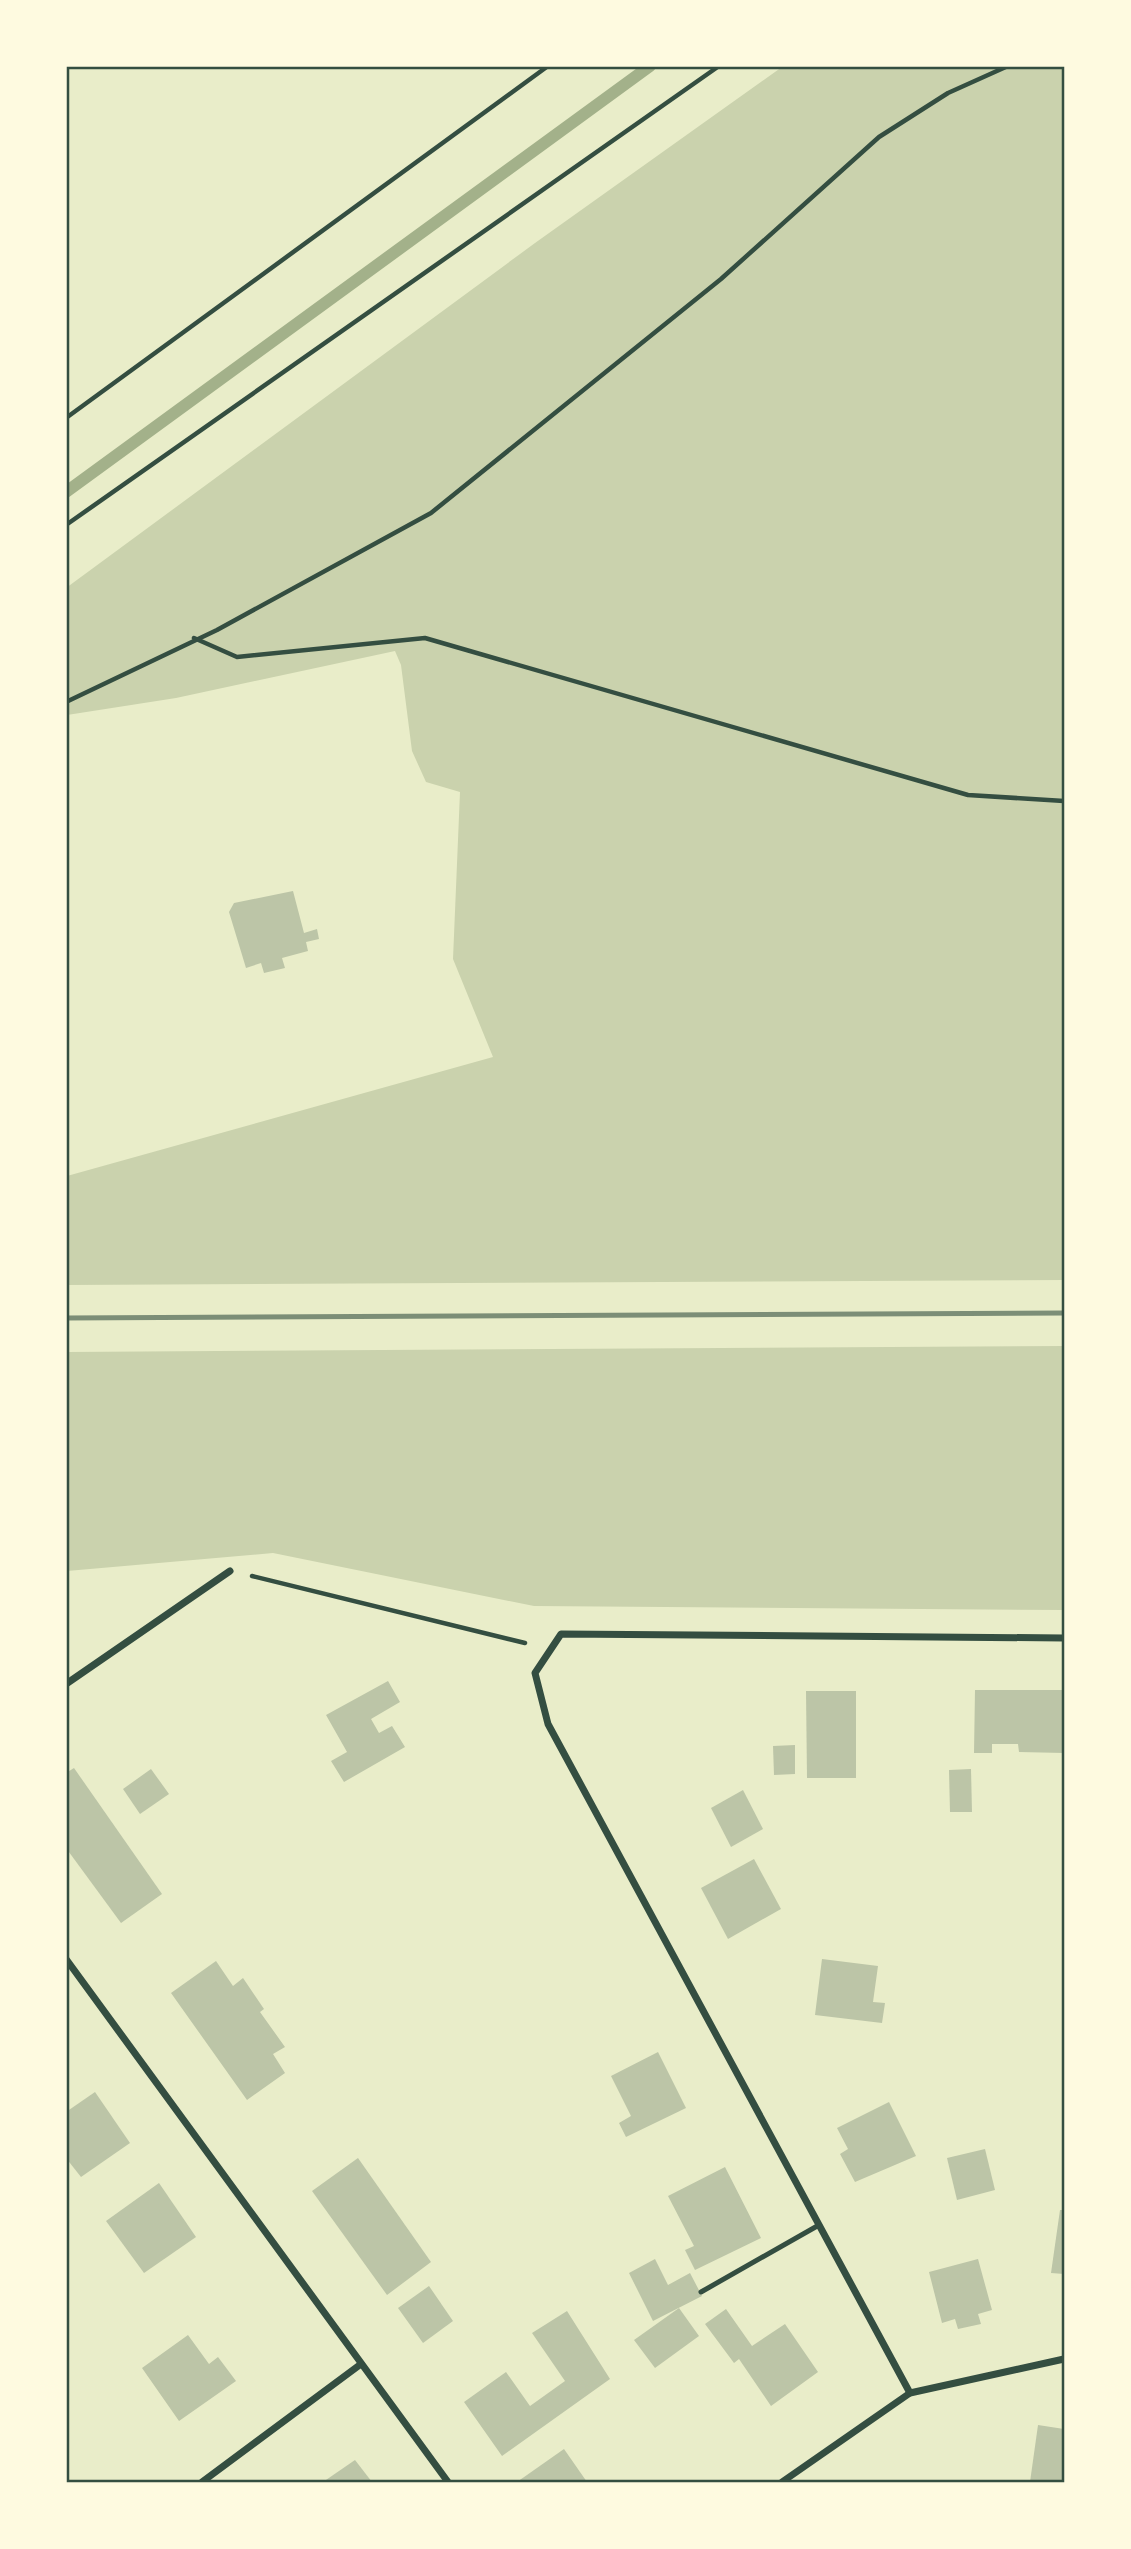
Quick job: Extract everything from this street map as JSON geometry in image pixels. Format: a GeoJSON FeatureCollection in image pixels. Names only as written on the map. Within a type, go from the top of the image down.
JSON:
{"type":"FeatureCollection","features":[{"type":"Feature","properties":{"kind":"street"},"geometry":{"type":"LineString","coordinates":[[66,1684],[230,1571]]}},
{"type":"Feature","properties":{"kind":"street"},"geometry":{"type":"LineString","coordinates":[[910,2393],[548,1724],[535,1673],[561,1634],[1065,1638]]}},
{"type":"Feature","properties":{"kind":"street"},"geometry":{"type":"LineString","coordinates":[[66,1959],[448,2483]]}},
{"type":"Feature","properties":{"kind":"street"},"geometry":{"type":"LineString","coordinates":[[782,2483],[910,2393],[1065,2358]]}},
{"type":"Feature","properties":{"kind":"street"},"geometry":{"type":"LineString","coordinates":[[202,2483],[361,2364]]}},
{"type":"Feature","properties":{"kind":"lane"},"geometry":{"type":"LineString","coordinates":[[701,2292],[819,2224]]}},
{"type":"Feature","properties":{"kind":"path"},"geometry":{"type":"LineString","coordinates":[[66,418],[548,66]]}},
{"type":"Feature","properties":{"kind":"path"},"geometry":{"type":"LineString","coordinates":[[66,526],[719,66]]}},
{"type":"Feature","properties":{"kind":"path"},"geometry":{"type":"LineString","coordinates":[[66,702],[194,638],[217,630],[431,513],[721,279],[878,138],[948,93],[1007,66]]}},
{"type":"Feature","properties":{"kind":"path"},"geometry":{"type":"LineString","coordinates":[[194,638],[237,657],[425,638],[968,794],[1065,801]]}},
{"type":"Feature","properties":{"kind":"path"},"geometry":{"type":"LineString","coordinates":[[230,1571],[550,1649]]}},
{"type":"Feature","properties":{"kind":"green space"},"geometry":{"type":"Polygon","coordinates":[[[782,67],[1064,67],[1064,1280],[67,1285],[67,1176],[493,1057],[453,959],[460,792],[426,782],[412,751],[401,665],[395,651],[176,698],[67,715],[66,588],[535,243],[782,67]]]}},
{"type":"Feature","properties":{"kind":"green space"},"geometry":{"type":"Polygon","coordinates":[[[1064,1346],[1064,1610],[534,1606],[273,1553],[67,1571],[67,1352],[1064,1346]]]}},
{"type":"Feature","properties":{"kind":"building"},"geometry":{"type":"Polygon","coordinates":[[[293,891],[304,933],[317,929],[319,939],[306,942],[308,951],[282,958],[285,968],[264,973],[261,963],[246,968],[229,912],[234,903],[293,891]]]}},
{"type":"Feature","properties":{"kind":"building"},"geometry":{"type":"Polygon","coordinates":[[[388,1681],[400,1702],[371,1719],[379,1733],[392,1726],[405,1747],[344,1782],[331,1761],[347,1752],[326,1715],[388,1681]]]}},
{"type":"Feature","properties":{"kind":"building"},"geometry":{"type":"Polygon","coordinates":[[[975,1690],[1064,1690],[1064,1753],[1019,1752],[1018,1744],[992,1744],[992,1753],[974,1753],[975,1690]]]}},
{"type":"Feature","properties":{"kind":"building"},"geometry":{"type":"Polygon","coordinates":[[[806,1691],[856,1691],[856,1778],[807,1778],[806,1691]]]}},
{"type":"Feature","properties":{"kind":"building"},"geometry":{"type":"Polygon","coordinates":[[[795,1745],[795,1774],[774,1775],[773,1746],[795,1745]]]}},
{"type":"Feature","properties":{"kind":"building"},"geometry":{"type":"Polygon","coordinates":[[[74,1768],[162,1894],[121,1923],[66,1848],[66,1773],[74,1768]]]}},
{"type":"Feature","properties":{"kind":"building"},"geometry":{"type":"Polygon","coordinates":[[[151,1769],[169,1794],[140,1814],[123,1789],[151,1769]]]}},
{"type":"Feature","properties":{"kind":"building"},"geometry":{"type":"Polygon","coordinates":[[[971,1769],[972,1812],[950,1812],[949,1770],[971,1769]]]}},
{"type":"Feature","properties":{"kind":"building"},"geometry":{"type":"Polygon","coordinates":[[[743,1790],[763,1829],[731,1847],[711,1808],[743,1790]]]}},
{"type":"Feature","properties":{"kind":"building"},"geometry":{"type":"Polygon","coordinates":[[[754,1859],[781,1909],[728,1939],[701,1888],[754,1859]]]}},
{"type":"Feature","properties":{"kind":"building"},"geometry":{"type":"Polygon","coordinates":[[[822,1959],[878,1966],[873,2002],[885,2003],[882,2023],[815,2015],[822,1959]]]}},
{"type":"Feature","properties":{"kind":"building"},"geometry":{"type":"Polygon","coordinates":[[[216,1961],[233,1986],[243,1978],[264,2009],[260,2012],[285,2047],[273,2054],[285,2073],[247,2100],[171,1993],[216,1961]]]}},
{"type":"Feature","properties":{"kind":"building"},"geometry":{"type":"Polygon","coordinates":[[[658,2052],[686,2108],[626,2137],[619,2123],[631,2116],[611,2076],[658,2052]]]}},
{"type":"Feature","properties":{"kind":"building"},"geometry":{"type":"Polygon","coordinates":[[[95,2092],[130,2143],[81,2177],[66,2158],[66,2112],[95,2092]]]}},
{"type":"Feature","properties":{"kind":"building"},"geometry":{"type":"Polygon","coordinates":[[[889,2102],[916,2156],[855,2182],[840,2154],[848,2149],[837,2128],[889,2102]]]}},
{"type":"Feature","properties":{"kind":"building"},"geometry":{"type":"Polygon","coordinates":[[[985,2149],[995,2190],[957,2200],[947,2158],[985,2149]]]}},
{"type":"Feature","properties":{"kind":"building"},"geometry":{"type":"Polygon","coordinates":[[[358,2158],[431,2262],[387,2295],[312,2191],[358,2158]]]}},
{"type":"Feature","properties":{"kind":"building"},"geometry":{"type":"Polygon","coordinates":[[[725,2167],[761,2238],[695,2270],[685,2250],[694,2246],[668,2196],[725,2167]]]}},
{"type":"Feature","properties":{"kind":"building"},"geometry":{"type":"Polygon","coordinates":[[[159,2183],[196,2237],[144,2273],[106,2221],[159,2183]]]}},
{"type":"Feature","properties":{"kind":"building"},"geometry":{"type":"Polygon","coordinates":[[[1060,2210],[1064,2210],[1064,2274],[1051,2273],[1060,2210]]]}},
{"type":"Feature","properties":{"kind":"building"},"geometry":{"type":"Polygon","coordinates":[[[655,2259],[668,2285],[690,2273],[702,2296],[653,2321],[629,2273],[655,2259]]]}},
{"type":"Feature","properties":{"kind":"building"},"geometry":{"type":"Polygon","coordinates":[[[978,2259],[992,2310],[978,2314],[981,2324],[958,2329],[955,2319],[942,2323],[929,2272],[978,2259]]]}},
{"type":"Feature","properties":{"kind":"building"},"geometry":{"type":"Polygon","coordinates":[[[429,2286],[453,2321],[423,2343],[398,2308],[429,2286]]]}},
{"type":"Feature","properties":{"kind":"building"},"geometry":{"type":"Polygon","coordinates":[[[679,2308],[699,2336],[655,2368],[634,2340],[679,2308]]]}},
{"type":"Feature","properties":{"kind":"building"},"geometry":{"type":"Polygon","coordinates":[[[726,2309],[752,2346],[785,2324],[818,2372],[771,2406],[739,2359],[734,2363],[705,2324],[726,2309]]]}},
{"type":"Feature","properties":{"kind":"building"},"geometry":{"type":"Polygon","coordinates":[[[567,2311],[610,2379],[502,2456],[464,2402],[506,2372],[530,2406],[565,2381],[532,2333],[567,2311]]]}},
{"type":"Feature","properties":{"kind":"building"},"geometry":{"type":"Polygon","coordinates":[[[188,2335],[209,2364],[218,2357],[236,2381],[179,2421],[142,2368],[188,2335]]]}},
{"type":"Feature","properties":{"kind":"building"},"geometry":{"type":"Polygon","coordinates":[[[1038,2425],[1064,2429],[1064,2482],[1030,2482],[1038,2425]]]}},
{"type":"Feature","properties":{"kind":"building"},"geometry":{"type":"Polygon","coordinates":[[[564,2449],[587,2482],[517,2482],[564,2449]]]}},
{"type":"Feature","properties":{"kind":"building"},"geometry":{"type":"Polygon","coordinates":[[[355,2460],[372,2482],[323,2482],[355,2460]]]}},
{"type":"Feature","properties":{"kind":"waterway"},"geometry":{"type":"LineString","coordinates":[[66,492],[650,66]]}},
{"type":"Feature","properties":{"kind":"railway"},"geometry":{"type":"LineString","coordinates":[[66,1318],[1064,1313]]}}]}
